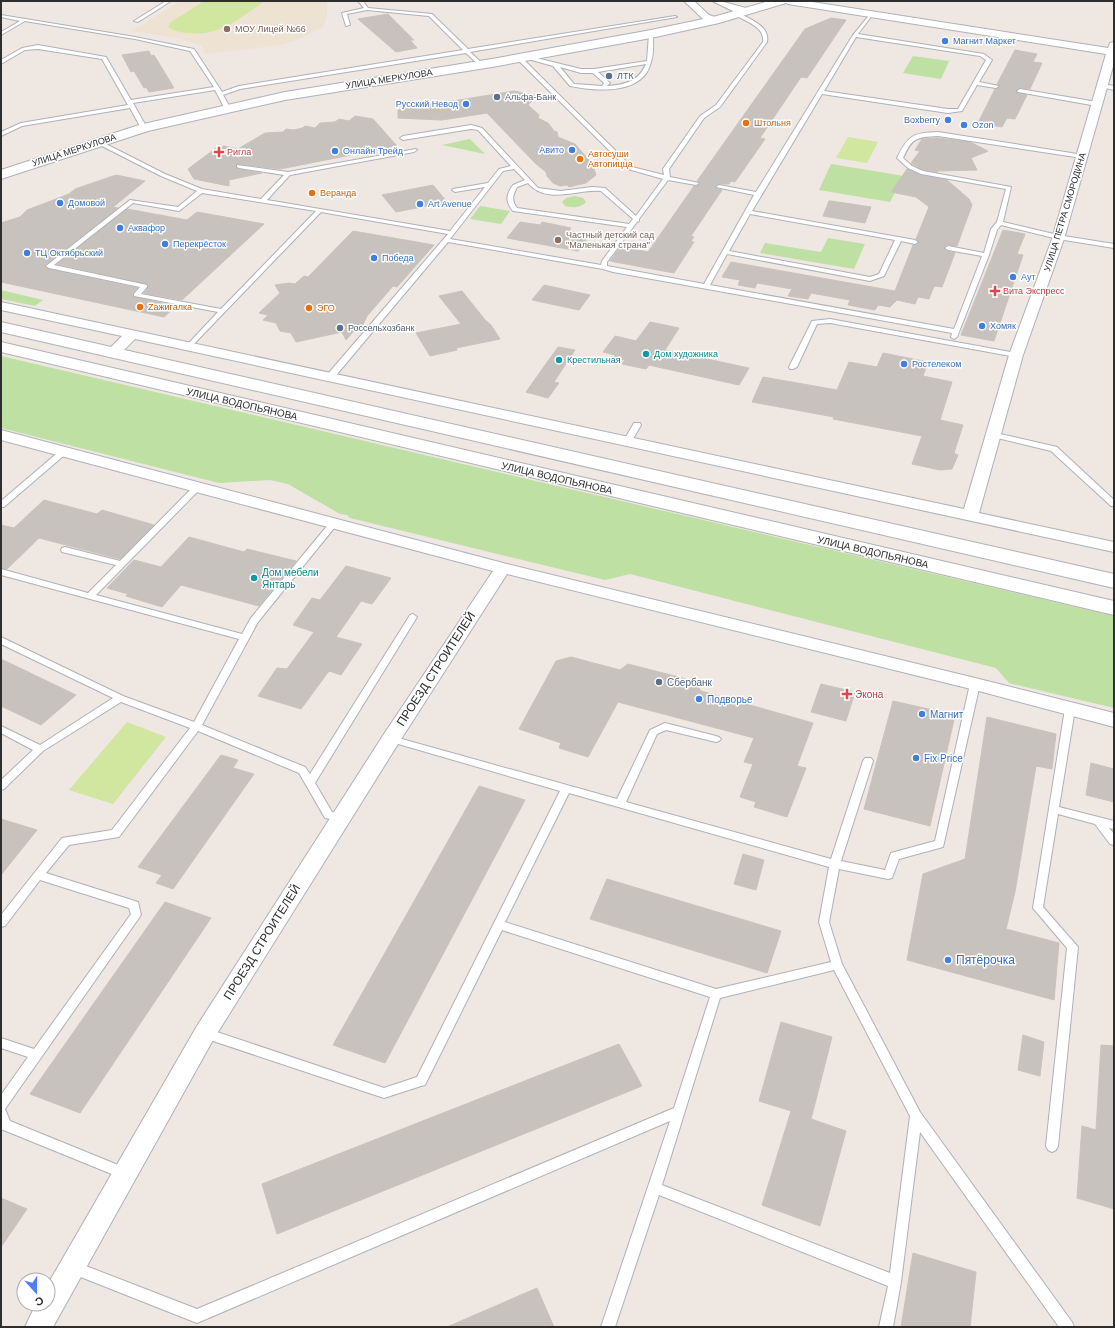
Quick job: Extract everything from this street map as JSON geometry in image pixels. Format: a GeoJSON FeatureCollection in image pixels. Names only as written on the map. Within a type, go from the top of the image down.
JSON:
{"type":"FeatureCollection","features":[{"type":"Feature","properties":{"kind":"main road","name":"УЛИЦА МЕРКУЛОВА"},"geometry":{"type":"LineString","coordinates":[[1,174],[144,128],[285,96],[481,65],[652,34],[715,20],[782,1]]}},
{"type":"Feature","properties":{"kind":"main road"},"geometry":{"type":"LineString","coordinates":[[1,327],[1114,581]]}},
{"type":"Feature","properties":{"kind":"main road","name":"УЛИЦА ВОДОПЬЯНОВА"},"geometry":{"type":"LineString","coordinates":[[1,348],[1114,608]]}},
{"type":"Feature","properties":{"kind":"street"},"geometry":{"type":"LineString","coordinates":[[689,1],[706,16],[715,20]]}},
{"type":"Feature","properties":{"kind":"street"},"geometry":{"type":"LineString","coordinates":[[717,1],[742,13]]}},
{"type":"Feature","properties":{"kind":"street"},"geometry":{"type":"LineString","coordinates":[[788,1],[848,14],[871,14],[1113,50]]}},
{"type":"Feature","properties":{"kind":"street","name":"УЛИЦА ПЕТРА СМОРОДИНА"},"geometry":{"type":"LineString","coordinates":[[970,517],[992,434],[1016,355],[1058,237],[1097,104],[1108,87],[1113,50]]}},
{"type":"Feature","properties":{"kind":"street"},"geometry":{"type":"LineString","coordinates":[[1,306],[1114,547]]}},
{"type":"Feature","properties":{"kind":"street"},"geometry":{"type":"LineString","coordinates":[[113,352],[133,334]]}},
{"type":"Feature","properties":{"kind":"street"},"geometry":{"type":"LineString","coordinates":[[1,435],[335,522],[503,568],[975,684],[1114,720]]}},
{"type":"Feature","properties":{"kind":"street","name":"ПРОЕЗД СТРОИТЕЛЕЙ"},"geometry":{"type":"LineString","coordinates":[[38,1327],[71,1266],[204,1033],[390,739],[503,568]]}},
{"type":"Feature","properties":{"kind":"lane"},"geometry":{"type":"LineString","coordinates":[[136,21],[169,1]]}},
{"type":"Feature","properties":{"kind":"lane"},"geometry":{"type":"LineString","coordinates":[[360,1],[367,9]]}},
{"type":"Feature","properties":{"kind":"lane"},"geometry":{"type":"LineString","coordinates":[[348,25],[344,13],[367,9],[430,15],[481,65]]}},
{"type":"Feature","properties":{"kind":"lane"},"geometry":{"type":"LineString","coordinates":[[604,267],[604,262],[667,178],[666,169],[702,117],[718,106],[764,42],[766,36],[763,29],[742,13]]}},
{"type":"Feature","properties":{"kind":"lane"},"geometry":{"type":"LineString","coordinates":[[706,286],[758,194],[855,35],[871,14]]}},
{"type":"Feature","properties":{"kind":"lane"},"geometry":{"type":"LineString","coordinates":[[1,16],[135,38],[192,50],[217,88],[228,109]]}},
{"type":"Feature","properties":{"kind":"lane"},"geometry":{"type":"LineString","coordinates":[[220,94],[239,88],[675,17]]}},
{"type":"Feature","properties":{"kind":"lane"},"geometry":{"type":"LineString","coordinates":[[1,34],[24,20]]}},
{"type":"Feature","properties":{"kind":"lane"},"geometry":{"type":"LineString","coordinates":[[555,65],[572,85],[602,88],[620,87],[630,84],[640,78],[647,69],[652,34]]}},
{"type":"Feature","properties":{"kind":"lane"},"geometry":{"type":"LineString","coordinates":[[821,92],[948,111],[960,110],[989,60],[982,55],[855,35]]}},
{"type":"Feature","properties":{"kind":"lane"},"geometry":{"type":"LineString","coordinates":[[1,62],[24,49],[38,46],[104,58],[144,128]]}},
{"type":"Feature","properties":{"kind":"lane"},"geometry":{"type":"LineString","coordinates":[[522,58],[630,168],[667,178],[696,183]]}},
{"type":"Feature","properties":{"kind":"lane"},"geometry":{"type":"LineString","coordinates":[[522,58],[581,71],[594,71],[649,62]]}},
{"type":"Feature","properties":{"kind":"lane"},"geometry":{"type":"LineString","coordinates":[[594,71],[607,83],[602,88]]}},
{"type":"Feature","properties":{"kind":"lane"},"geometry":{"type":"LineString","coordinates":[[976,83],[996,86]]}},
{"type":"Feature","properties":{"kind":"lane"},"geometry":{"type":"LineString","coordinates":[[1,134],[21,125],[217,88]]}},
{"type":"Feature","properties":{"kind":"lane"},"geometry":{"type":"LineString","coordinates":[[1020,91],[1097,104]]}},
{"type":"Feature","properties":{"kind":"lane"},"geometry":{"type":"LineString","coordinates":[[403,138],[471,127],[480,129],[536,189],[547,192],[561,193],[596,188],[603,189],[637,220]]}},
{"type":"Feature","properties":{"kind":"lane"},"geometry":{"type":"LineString","coordinates":[[952,344],[986,255],[994,229],[1000,223],[1009,188],[921,172],[910,167],[900,158],[908,140],[918,135],[938,134],[1082,156]]}},
{"type":"Feature","properties":{"kind":"lane"},"geometry":{"type":"LineString","coordinates":[[98,142],[163,175],[201,191],[263,200],[452,233]]}},
{"type":"Feature","properties":{"kind":"lane"},"geometry":{"type":"LineString","coordinates":[[239,166],[288,174],[414,150]]}},
{"type":"Feature","properties":{"kind":"lane"},"geometry":{"type":"LineString","coordinates":[[330,377],[452,233],[501,170],[515,167]]}},
{"type":"Feature","properties":{"kind":"lane"},"geometry":{"type":"LineString","coordinates":[[263,200],[288,174]]}},
{"type":"Feature","properties":{"kind":"lane"},"geometry":{"type":"LineString","coordinates":[[529,181],[515,186],[509,196],[509,202],[515,210],[632,226]]}},
{"type":"Feature","properties":{"kind":"lane"},"geometry":{"type":"LineString","coordinates":[[455,190],[490,184]]}},
{"type":"Feature","properties":{"kind":"lane"},"geometry":{"type":"LineString","coordinates":[[719,187],[758,194]]}},
{"type":"Feature","properties":{"kind":"lane"},"geometry":{"type":"LineString","coordinates":[[201,191],[179,209],[132,201],[50,266],[145,286],[136,294],[222,311]]}},
{"type":"Feature","properties":{"kind":"lane"},"geometry":{"type":"LineString","coordinates":[[189,346],[320,210]]}},
{"type":"Feature","properties":{"kind":"lane"},"geometry":{"type":"LineString","coordinates":[[748,212],[915,242]]}},
{"type":"Feature","properties":{"kind":"lane"},"geometry":{"type":"LineString","coordinates":[[1000,223],[1058,237],[1114,246]]}},
{"type":"Feature","properties":{"kind":"lane"},"geometry":{"type":"LineString","coordinates":[[724,252],[870,278],[882,275],[899,239]]}},
{"type":"Feature","properties":{"kind":"lane"},"geometry":{"type":"LineString","coordinates":[[446,240],[604,267],[613,270],[956,332]]}},
{"type":"Feature","properties":{"kind":"lane"},"geometry":{"type":"LineString","coordinates":[[948,248],[986,255]]}},
{"type":"Feature","properties":{"kind":"lane"},"geometry":{"type":"LineString","coordinates":[[793,367],[814,322],[830,321],[1016,355]]}},
{"type":"Feature","properties":{"kind":"lane"},"geometry":{"type":"LineString","coordinates":[[627,442],[637,425]]}},
{"type":"Feature","properties":{"kind":"lane"},"geometry":{"type":"LineString","coordinates":[[992,434],[1054,449],[1114,504]]}},
{"type":"Feature","properties":{"kind":"lane"},"geometry":{"type":"LineString","coordinates":[[1,505],[65,451]]}},
{"type":"Feature","properties":{"kind":"lane"},"geometry":{"type":"LineString","coordinates":[[90,596],[199,486]]}},
{"type":"Feature","properties":{"kind":"lane"},"geometry":{"type":"LineString","coordinates":[[1,923],[66,841],[115,834],[196,727],[254,620],[335,522]]}},
{"type":"Feature","properties":{"kind":"lane"},"geometry":{"type":"LineString","coordinates":[[65,550],[122,564]]}},
{"type":"Feature","properties":{"kind":"lane"},"geometry":{"type":"LineString","coordinates":[[1,572],[245,638]]}},
{"type":"Feature","properties":{"kind":"lane"},"geometry":{"type":"LineString","coordinates":[[310,782],[413,617]]}},
{"type":"Feature","properties":{"kind":"lane"},"geometry":{"type":"LineString","coordinates":[[1,640],[120,698],[302,770],[329,814],[341,817]]}},
{"type":"Feature","properties":{"kind":"lane"},"geometry":{"type":"LineString","coordinates":[[390,739],[835,864],[888,875],[895,856],[939,844],[975,684]]}},
{"type":"Feature","properties":{"kind":"lane"},"geometry":{"type":"LineString","coordinates":[[1,786],[40,749],[120,698]]}},
{"type":"Feature","properties":{"kind":"lane"},"geometry":{"type":"LineString","coordinates":[[1052,1146],[1073,947],[1038,908],[1070,709]]}},
{"type":"Feature","properties":{"kind":"lane"},"geometry":{"type":"LineString","coordinates":[[620,804],[653,732],[665,726],[716,739]]}},
{"type":"Feature","properties":{"kind":"lane"},"geometry":{"type":"LineString","coordinates":[[1,729],[40,749]]}},
{"type":"Feature","properties":{"kind":"lane"},"geometry":{"type":"LineString","coordinates":[[868,761],[835,864],[824,922],[837,965],[916,1116],[1067,1327]]}},
{"type":"Feature","properties":{"kind":"lane"},"geometry":{"type":"LineString","coordinates":[[204,1033],[384,1093],[421,1082],[566,789]]}},
{"type":"Feature","properties":{"kind":"lane"},"geometry":{"type":"LineString","coordinates":[[1054,809],[1114,825]]}},
{"type":"Feature","properties":{"kind":"lane"},"geometry":{"type":"LineString","coordinates":[[1098,821],[1114,841]]}},
{"type":"Feature","properties":{"kind":"lane"},"geometry":{"type":"LineString","coordinates":[[1,1106],[136,916],[134,905],[38,875]]}},
{"type":"Feature","properties":{"kind":"lane"},"geometry":{"type":"LineString","coordinates":[[498,924],[716,994],[837,965]]}},
{"type":"Feature","properties":{"kind":"lane"},"geometry":{"type":"LineString","coordinates":[[608,1327],[680,1111],[716,994]]}},
{"type":"Feature","properties":{"kind":"lane"},"geometry":{"type":"LineString","coordinates":[[1,1043],[36,1055]]}},
{"type":"Feature","properties":{"kind":"lane"},"geometry":{"type":"LineString","coordinates":[[71,1266],[197,1316],[680,1111]]}},
{"type":"Feature","properties":{"kind":"lane"},"geometry":{"type":"LineString","coordinates":[[1,1113],[5,1125],[124,1173]]}},
{"type":"Feature","properties":{"kind":"lane"},"geometry":{"type":"LineString","coordinates":[[886,1327],[895,1282],[916,1116]]}},
{"type":"Feature","properties":{"kind":"lane"},"geometry":{"type":"LineString","coordinates":[[655,1188],[895,1282]]}},
{"type":"Feature","properties":{"kind":"shaded area","name":"МОУ Лицей №66"},"geometry":{"type":"Polygon","coordinates":[[[180,1],[343,1],[327,2],[327,15],[323,27],[301,38],[282,45],[205,54],[202,46],[178,38],[131,31],[180,1]]]}},
{"type":"Feature","properties":{"kind":"green space"},"geometry":{"type":"Polygon","coordinates":[[[204,1],[265,1],[238,19],[220,29],[210,32],[183,33],[168,27],[170,23],[204,1]]]}},
{"type":"Feature","properties":{"kind":"green space"},"geometry":{"type":"Polygon","coordinates":[[[913,56],[949,61],[941,79],[903,73],[913,56]]]}},
{"type":"Feature","properties":{"kind":"green space"},"geometry":{"type":"Polygon","coordinates":[[[848,137],[878,142],[867,163],[836,158],[848,137]]]}},
{"type":"Feature","properties":{"kind":"green space"},"geometry":{"type":"Polygon","coordinates":[[[470,139],[485,154],[442,145],[470,139]]]}},
{"type":"Feature","properties":{"kind":"green space"},"geometry":{"type":"Polygon","coordinates":[[[831,164],[904,176],[890,202],[819,190],[831,164]]]}},
{"type":"Feature","properties":{"kind":"green space"},"geometry":{"type":"Polygon","coordinates":[[[575,196],[583,198],[586,202],[574,207],[565,206],[562,202],[566,198],[575,196]]]}},
{"type":"Feature","properties":{"kind":"green space"},"geometry":{"type":"Polygon","coordinates":[[[480,206],[510,211],[501,224],[470,219],[480,206]]]}},
{"type":"Feature","properties":{"kind":"green space"},"geometry":{"type":"Polygon","coordinates":[[[828,238],[865,244],[854,269],[760,253],[765,243],[821,252],[828,238]]]}},
{"type":"Feature","properties":{"kind":"green space"},"geometry":{"type":"Polygon","coordinates":[[[1,290],[43,300],[35,306],[1,299],[1,290]]]}},
{"type":"Feature","properties":{"kind":"green space"},"geometry":{"type":"Polygon","coordinates":[[[1,356],[1114,616],[1114,708],[1009,683],[996,668],[630,574],[605,580],[350,518],[347,515],[340,514],[288,484],[270,480],[219,483],[1,428],[1,356]]]}},
{"type":"Feature","properties":{"kind":"green space"},"geometry":{"type":"Polygon","coordinates":[[[127,722],[166,737],[113,804],[69,790],[127,722]]]}},
{"type":"Feature","properties":{"kind":"building"},"geometry":{"type":"Polygon","coordinates":[[[388,14],[414,40],[410,40],[417,48],[396,52],[358,19],[388,14]]]}},
{"type":"Feature","properties":{"kind":"building"},"geometry":{"type":"Polygon","coordinates":[[[831,18],[846,20],[807,78],[801,77],[760,138],[765,139],[735,182],[731,181],[729,184],[719,184],[715,186],[716,188],[722,190],[691,236],[694,237],[691,241],[694,242],[674,273],[610,261],[621,246],[648,252],[694,186],[700,184],[700,182],[697,181],[805,29],[831,18]]]}},
{"type":"Feature","properties":{"kind":"building"},"geometry":{"type":"Polygon","coordinates":[[[1015,50],[1037,54],[1033,62],[1042,63],[1030,89],[1020,88],[1016,91],[1027,95],[1015,119],[1007,118],[1002,127],[978,123],[995,89],[1000,86],[997,84],[1015,50]]]}},
{"type":"Feature","properties":{"kind":"building"},"geometry":{"type":"Polygon","coordinates":[[[149,51],[151,56],[154,55],[174,88],[149,92],[146,87],[144,88],[134,71],[131,72],[122,55],[149,51]]]}},
{"type":"Feature","properties":{"kind":"building"},"geometry":{"type":"Polygon","coordinates":[[[514,91],[537,96],[528,105],[539,115],[538,118],[548,123],[554,131],[557,132],[558,137],[575,144],[595,167],[594,169],[596,175],[586,183],[569,187],[567,185],[560,186],[553,183],[547,176],[546,172],[535,163],[487,113],[442,120],[398,118],[398,110],[514,91]]]}},
{"type":"Feature","properties":{"kind":"building"},"geometry":{"type":"Polygon","coordinates":[[[355,116],[373,119],[397,146],[280,169],[237,164],[236,167],[238,169],[262,173],[229,180],[229,186],[194,179],[188,169],[216,148],[220,149],[223,146],[238,149],[265,133],[283,132],[286,129],[293,130],[303,128],[305,126],[315,128],[320,123],[335,122],[339,119],[349,121],[355,116]]]}},
{"type":"Feature","properties":{"kind":"building"},"geometry":{"type":"Polygon","coordinates":[[[938,138],[970,142],[988,151],[971,158],[977,170],[936,171],[938,172],[923,170],[911,163],[920,151],[915,150],[922,139],[938,138]]]}},
{"type":"Feature","properties":{"kind":"building"},"geometry":{"type":"Polygon","coordinates":[[[907,169],[921,175],[947,180],[969,199],[972,205],[957,246],[948,245],[944,248],[947,251],[955,253],[942,287],[934,286],[929,299],[918,297],[915,304],[897,300],[890,307],[878,305],[875,310],[848,305],[850,300],[811,293],[808,299],[788,296],[792,289],[757,283],[755,288],[738,285],[740,280],[722,277],[731,262],[895,291],[913,245],[919,242],[916,239],[929,207],[916,197],[891,192],[907,169]]]}},
{"type":"Feature","properties":{"kind":"building","name":"ТЦ Октябрьский"},"geometry":{"type":"Polygon","coordinates":[[[116,175],[145,181],[113,207],[118,208],[44,266],[49,269],[137,288],[132,294],[134,297],[176,306],[164,317],[1,282],[1,223],[20,217],[27,210],[69,194],[75,189],[116,175]]]}},
{"type":"Feature","properties":{"kind":"building"},"geometry":{"type":"Polygon","coordinates":[[[433,185],[447,202],[396,212],[382,195],[433,185]]]}},
{"type":"Feature","properties":{"kind":"building"},"geometry":{"type":"Polygon","coordinates":[[[829,201],[871,207],[865,223],[823,216],[829,201]]]}},
{"type":"Feature","properties":{"kind":"building","name":"Перекрёсток"},"geometry":{"type":"Polygon","coordinates":[[[127,209],[187,220],[197,212],[264,224],[182,300],[144,293],[148,288],[147,284],[57,264],[127,209]]]}},
{"type":"Feature","properties":{"kind":"building"},"geometry":{"type":"Polygon","coordinates":[[[520,222],[540,225],[542,222],[571,228],[569,231],[590,235],[578,251],[507,238],[520,222]]]}},
{"type":"Feature","properties":{"kind":"building"},"geometry":{"type":"Polygon","coordinates":[[[1003,230],[1025,234],[1017,254],[1023,255],[994,341],[961,335],[1003,230]]]}},
{"type":"Feature","properties":{"kind":"building"},"geometry":{"type":"Polygon","coordinates":[[[353,231],[434,245],[397,287],[393,286],[367,316],[362,327],[353,332],[346,340],[342,332],[296,342],[291,333],[280,331],[276,323],[263,320],[268,315],[259,313],[280,293],[275,285],[289,283],[295,284],[304,276],[308,277],[353,231]]]}},
{"type":"Feature","properties":{"kind":"building"},"geometry":{"type":"Polygon","coordinates":[[[544,285],[590,295],[579,310],[532,300],[544,285]]]}},
{"type":"Feature","properties":{"kind":"building"},"geometry":{"type":"Polygon","coordinates":[[[462,291],[486,321],[491,325],[500,339],[456,348],[457,350],[430,356],[416,333],[461,324],[439,296],[462,291]]]}},
{"type":"Feature","properties":{"kind":"building","name":"Дом художника"},"geometry":{"type":"Polygon","coordinates":[[[650,322],[679,328],[665,350],[749,368],[739,385],[649,365],[646,369],[622,364],[625,360],[613,358],[615,355],[603,352],[615,336],[636,341],[650,322]]]}},
{"type":"Feature","properties":{"kind":"building"},"geometry":{"type":"Polygon","coordinates":[[[558,347],[575,350],[554,382],[559,383],[548,398],[526,392],[558,347]]]}},
{"type":"Feature","properties":{"kind":"building"},"geometry":{"type":"Polygon","coordinates":[[[883,353],[928,362],[923,376],[952,382],[940,420],[963,425],[954,453],[958,455],[952,469],[940,470],[912,464],[922,436],[833,419],[834,417],[752,402],[763,377],[837,390],[849,362],[877,367],[883,353]]]}},
{"type":"Feature","properties":{"kind":"building"},"geometry":{"type":"Polygon","coordinates":[[[44,500],[97,514],[102,510],[154,525],[120,559],[39,538],[7,569],[1,568],[1,525],[14,528],[44,500]]]}},
{"type":"Feature","properties":{"kind":"building"},"geometry":{"type":"Polygon","coordinates":[[[189,537],[244,552],[247,549],[296,561],[259,606],[181,585],[162,607],[126,596],[128,594],[107,588],[134,560],[161,567],[189,537]]]}},
{"type":"Feature","properties":{"kind":"building"},"geometry":{"type":"Polygon","coordinates":[[[346,566],[391,578],[372,604],[361,601],[336,637],[362,644],[341,675],[329,671],[301,709],[258,696],[277,668],[287,669],[314,632],[293,625],[312,598],[320,600],[346,566]]]}},
{"type":"Feature","properties":{"kind":"building"},"geometry":{"type":"Polygon","coordinates":[[[571,657],[620,670],[628,664],[694,681],[701,691],[813,723],[797,766],[806,768],[787,817],[754,807],[756,802],[740,797],[753,764],[744,762],[754,738],[618,702],[588,757],[559,748],[561,743],[519,729],[556,661],[571,657]]]}},
{"type":"Feature","properties":{"kind":"building"},"geometry":{"type":"Polygon","coordinates":[[[1,659],[76,695],[41,725],[1,706],[1,659]]]}},
{"type":"Feature","properties":{"kind":"building"},"geometry":{"type":"Polygon","coordinates":[[[821,684],[855,692],[846,721],[811,712],[821,684]]]}},
{"type":"Feature","properties":{"kind":"building"},"geometry":{"type":"Polygon","coordinates":[[[893,701],[955,715],[930,826],[864,809],[893,701]]]}},
{"type":"Feature","properties":{"kind":"building"},"geometry":{"type":"Polygon","coordinates":[[[987,717],[1056,734],[1052,769],[1036,766],[1015,892],[1006,929],[1059,943],[1054,1000],[907,960],[923,874],[965,859],[987,717]]]}},
{"type":"Feature","properties":{"kind":"building"},"geometry":{"type":"Polygon","coordinates":[[[221,755],[238,760],[233,768],[254,774],[173,889],[156,883],[162,875],[138,867],[221,755]]]}},
{"type":"Feature","properties":{"kind":"building"},"geometry":{"type":"Polygon","coordinates":[[[1091,763],[1114,769],[1114,802],[1086,795],[1091,763]]]}},
{"type":"Feature","properties":{"kind":"building"},"geometry":{"type":"Polygon","coordinates":[[[479,786],[525,800],[385,1063],[333,1045],[479,786]]]}},
{"type":"Feature","properties":{"kind":"building"},"geometry":{"type":"Polygon","coordinates":[[[1,819],[37,830],[1,875],[1,819]]]}},
{"type":"Feature","properties":{"kind":"building"},"geometry":{"type":"Polygon","coordinates":[[[743,854],[764,860],[756,890],[734,884],[743,854]]]}},
{"type":"Feature","properties":{"kind":"building"},"geometry":{"type":"Polygon","coordinates":[[[607,879],[781,931],[767,973],[590,919],[607,879]]]}},
{"type":"Feature","properties":{"kind":"building"},"geometry":{"type":"Polygon","coordinates":[[[165,902],[211,918],[80,1113],[30,1094],[165,902]]]}},
{"type":"Feature","properties":{"kind":"building"},"geometry":{"type":"Polygon","coordinates":[[[781,1022],[832,1037],[811,1119],[846,1131],[820,1226],[762,1205],[791,1111],[759,1101],[781,1022]]]}},
{"type":"Feature","properties":{"kind":"building"},"geometry":{"type":"Polygon","coordinates":[[[1023,1035],[1044,1042],[1040,1076],[1018,1070],[1023,1035]]]}},
{"type":"Feature","properties":{"kind":"building"},"geometry":{"type":"Polygon","coordinates":[[[619,1044],[642,1086],[277,1234],[262,1184],[619,1044]]]}},
{"type":"Feature","properties":{"kind":"building"},"geometry":{"type":"Polygon","coordinates":[[[1101,1045],[1114,1046],[1114,1209],[1077,1198],[1082,1126],[1096,1130],[1101,1045]]]}},
{"type":"Feature","properties":{"kind":"building"},"geometry":{"type":"Polygon","coordinates":[[[1,1198],[27,1209],[1,1247],[1,1198]]]}},
{"type":"Feature","properties":{"kind":"building"},"geometry":{"type":"Polygon","coordinates":[[[913,1253],[976,1272],[970,1327],[901,1327],[913,1253]]]}},
{"type":"Feature","properties":{"kind":"building"},"geometry":{"type":"Polygon","coordinates":[[[537,1288],[554,1327],[447,1327],[537,1288]]]}},
{"type":"Feature","properties":{"kind":"place","name":"МОУ Лицей №66"},"geometry":{"type":"Point","coordinates":[227,29]}},
{"type":"Feature","properties":{"kind":"place","name":"Магнит Маркет"},"geometry":{"type":"Point","coordinates":[945,41]}},
{"type":"Feature","properties":{"kind":"place","name":"ЛТК"},"geometry":{"type":"Point","coordinates":[609,76]}},
{"type":"Feature","properties":{"kind":"place","name":"Альфа-Банк"},"geometry":{"type":"Point","coordinates":[497,97]}},
{"type":"Feature","properties":{"kind":"place","name":"Русский Невод"},"geometry":{"type":"Point","coordinates":[466,104]}},
{"type":"Feature","properties":{"kind":"place","name":"Boxberry"},"geometry":{"type":"Point","coordinates":[948,120]}},
{"type":"Feature","properties":{"kind":"place","name":"Штольня"},"geometry":{"type":"Point","coordinates":[746,123]}},
{"type":"Feature","properties":{"kind":"place","name":"Ozon"},"geometry":{"type":"Point","coordinates":[964,125]}},
{"type":"Feature","properties":{"kind":"place","name":"Авито"},"geometry":{"type":"Point","coordinates":[572,150]}},
{"type":"Feature","properties":{"kind":"place","name":"Онлайн Трейд"},"geometry":{"type":"Point","coordinates":[335,151]}},
{"type":"Feature","properties":{"kind":"place","name":"Ригла"},"geometry":{"type":"Point","coordinates":[219,152]}},
{"type":"Feature","properties":{"kind":"place","name":"Автосуши Автопицца"},"geometry":{"type":"Point","coordinates":[580,159]}},
{"type":"Feature","properties":{"kind":"place","name":"Веранда"},"geometry":{"type":"Point","coordinates":[312,193]}},
{"type":"Feature","properties":{"kind":"place","name":"Домовой"},"geometry":{"type":"Point","coordinates":[60,203]}},
{"type":"Feature","properties":{"kind":"place","name":"Art Avenue"},"geometry":{"type":"Point","coordinates":[420,204]}},
{"type":"Feature","properties":{"kind":"place","name":"Аквафор"},"geometry":{"type":"Point","coordinates":[120,228]}},
{"type":"Feature","properties":{"kind":"place","name":"Частный детский сад \"Маленькая страна\""},"geometry":{"type":"Point","coordinates":[558,240]}},
{"type":"Feature","properties":{"kind":"place","name":"Перекрёсток"},"geometry":{"type":"Point","coordinates":[165,244]}},
{"type":"Feature","properties":{"kind":"place","name":"ТЦ Октябрьский"},"geometry":{"type":"Point","coordinates":[27,253]}},
{"type":"Feature","properties":{"kind":"place","name":"Победа"},"geometry":{"type":"Point","coordinates":[374,258]}},
{"type":"Feature","properties":{"kind":"place","name":"Аут"},"geometry":{"type":"Point","coordinates":[1013,277]}},
{"type":"Feature","properties":{"kind":"place","name":"Вита Экспресс"},"geometry":{"type":"Point","coordinates":[995,291]}},
{"type":"Feature","properties":{"kind":"place","name":"Zажигалка"},"geometry":{"type":"Point","coordinates":[140,307]}},
{"type":"Feature","properties":{"kind":"place","name":"ЭГО"},"geometry":{"type":"Point","coordinates":[309,308]}},
{"type":"Feature","properties":{"kind":"place","name":"Хомяк"},"geometry":{"type":"Point","coordinates":[982,326]}},
{"type":"Feature","properties":{"kind":"place","name":"Россельхозбанк"},"geometry":{"type":"Point","coordinates":[340,328]}},
{"type":"Feature","properties":{"kind":"place","name":"Дом художника"},"geometry":{"type":"Point","coordinates":[646,354]}},
{"type":"Feature","properties":{"kind":"place","name":"Крестильная"},"geometry":{"type":"Point","coordinates":[559,360]}},
{"type":"Feature","properties":{"kind":"place","name":"Ростелеком"},"geometry":{"type":"Point","coordinates":[904,364]}},
{"type":"Feature","properties":{"kind":"place","name":"Дом мебели Янтарь"},"geometry":{"type":"Point","coordinates":[254,578]}},
{"type":"Feature","properties":{"kind":"place","name":"Сбербанк"},"geometry":{"type":"Point","coordinates":[659,682]}},
{"type":"Feature","properties":{"kind":"place","name":"Экона"},"geometry":{"type":"Point","coordinates":[847,694]}},
{"type":"Feature","properties":{"kind":"place","name":"Подворье"},"geometry":{"type":"Point","coordinates":[699,699]}},
{"type":"Feature","properties":{"kind":"place","name":"Магнит"},"geometry":{"type":"Point","coordinates":[922,714]}},
{"type":"Feature","properties":{"kind":"place","name":"Fix Price"},"geometry":{"type":"Point","coordinates":[916,758]}},
{"type":"Feature","properties":{"kind":"place","name":"Пятёрочка"},"geometry":{"type":"Point","coordinates":[948,960]}}]}
